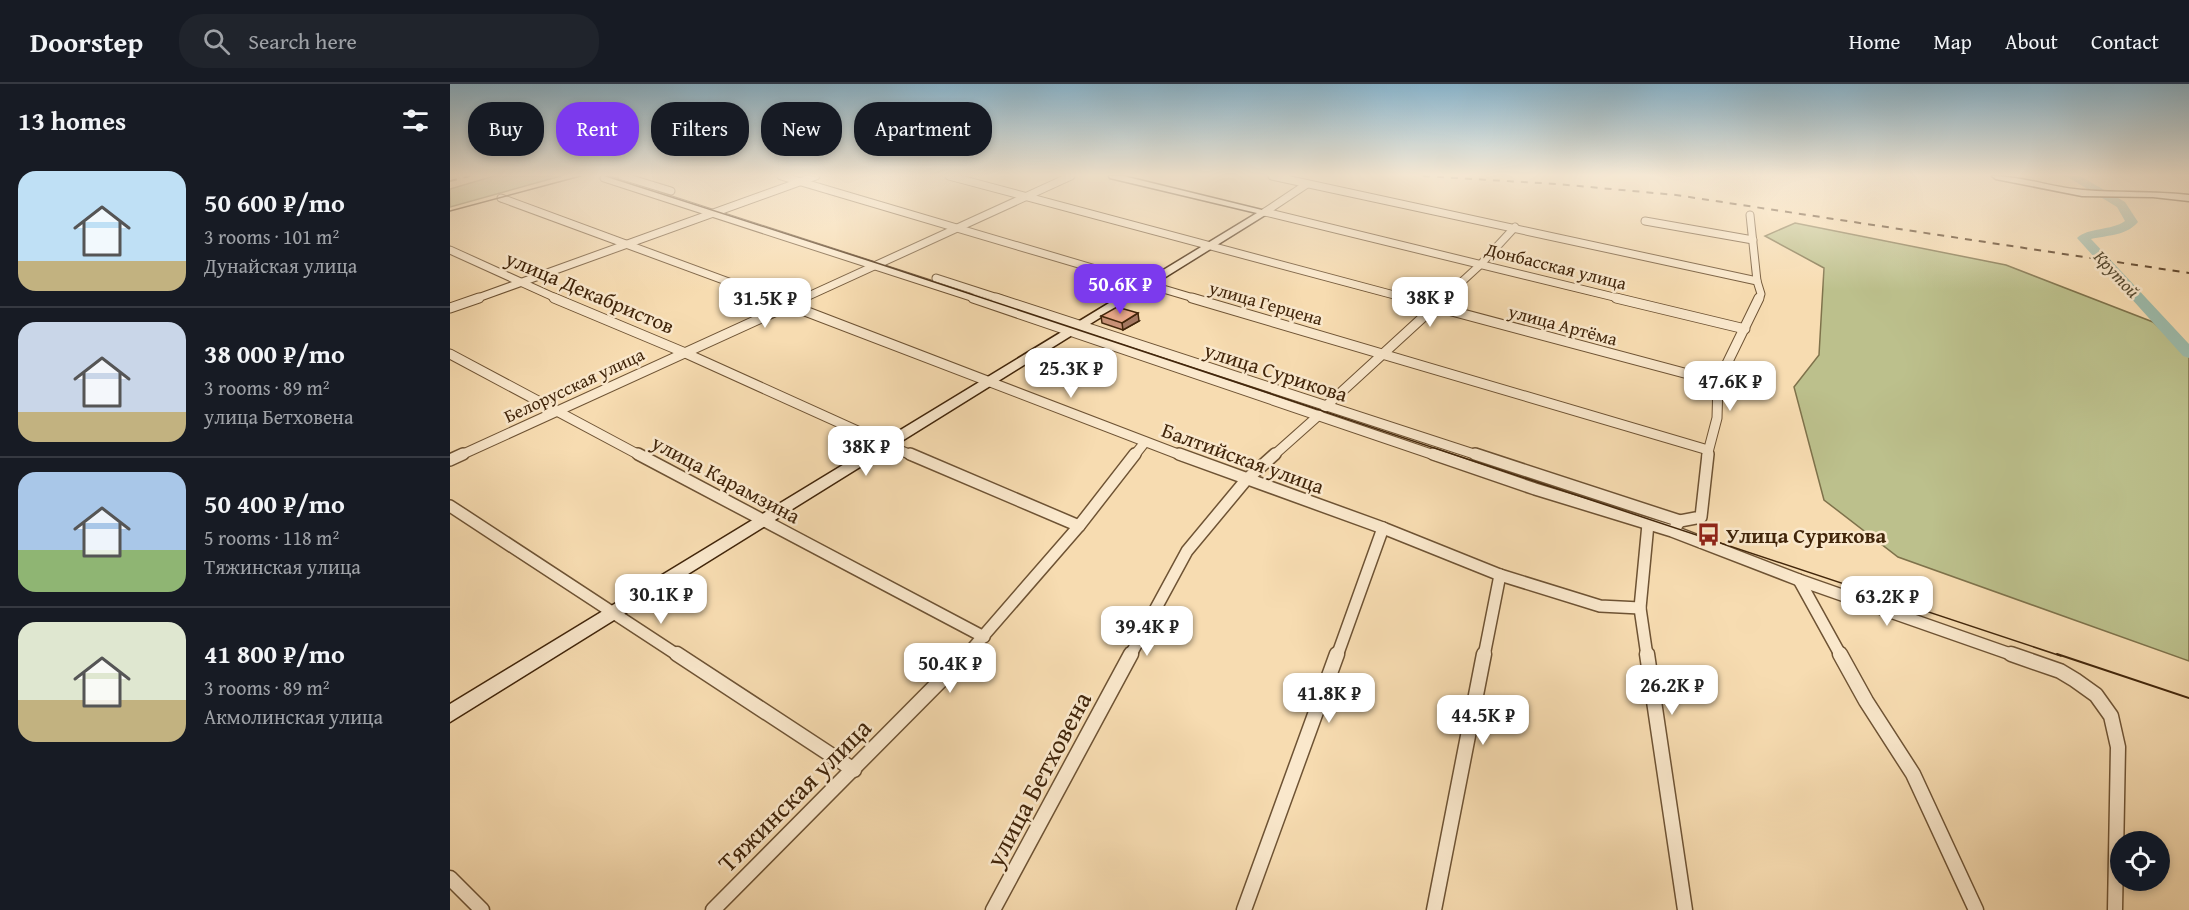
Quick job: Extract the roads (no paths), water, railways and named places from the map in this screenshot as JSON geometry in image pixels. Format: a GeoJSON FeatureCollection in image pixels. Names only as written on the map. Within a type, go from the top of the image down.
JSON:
{"type":"FeatureCollection","features":[{"type":"Feature","properties":{"kind":"street","name":"Балтийская улица"},"geometry":{"type":"LineString","coordinates":[[546,215],[788,304],[1246,480],[1383,528],[1500,575],[1600,606],[1640,608]]}},
{"type":"Feature","properties":{"kind":"street"},"geometry":{"type":"LineString","coordinates":[[450,308],[711,215]]}},
{"type":"Feature","properties":{"kind":"street","name":"улица Сурикова"},"geometry":{"type":"LineString","coordinates":[[721,215],[1676,526]]}},
{"type":"Feature","properties":{"kind":"street","name":"улица Сурикова"},"geometry":{"type":"LineString","coordinates":[[743,215],[883,260],[1075,329]]}},
{"type":"Feature","properties":{"kind":"street","name":"улица Герцена"},"geometry":{"type":"LineString","coordinates":[[913,215],[1708,450]]}},
{"type":"Feature","properties":{"kind":"street","name":"Белорусская улица"},"geometry":{"type":"LineString","coordinates":[[450,460],[983,215]]}},
{"type":"Feature","properties":{"kind":"street","name":"улица Артёма"},"geometry":{"type":"LineString","coordinates":[[1090,215],[1718,382]]}},
{"type":"Feature","properties":{"kind":"street"},"geometry":{"type":"LineString","coordinates":[[450,714],[1262,215]]}},
{"type":"Feature","properties":{"kind":"street","name":"Донбасская улица"},"geometry":{"type":"LineString","coordinates":[[1271,215],[1745,329]]}},
{"type":"Feature","properties":{"kind":"street"},"geometry":{"type":"LineString","coordinates":[[1451,215],[1757,282]]}},
{"type":"Feature","properties":{"kind":"street"},"geometry":{"type":"LineString","coordinates":[[1676,526],[1701,517],[1708,450],[1716,418],[1718,382],[1761,294],[1757,282],[1750,215]]}},
{"type":"Feature","properties":{"kind":"street"},"geometry":{"type":"LineString","coordinates":[[1645,221],[1753,240]]}},
{"type":"Feature","properties":{"kind":"street","name":"улица Бетховена"},"geometry":{"type":"LineString","coordinates":[[993,910],[1187,550],[1246,480],[1480,265],[1515,228]]}},
{"type":"Feature","properties":{"kind":"street","name":"улица Декабристов"},"geometry":{"type":"LineString","coordinates":[[450,250],[519,283],[683,352],[888,445],[1079,526]]}},
{"type":"Feature","properties":{"kind":"street","name":"улица Карамзина"},"geometry":{"type":"LineString","coordinates":[[450,354],[763,522],[984,637]]}},
{"type":"Feature","properties":{"kind":"street","name":"улица Сурикова"},"geometry":{"type":"LineString","coordinates":[[1322,411],[1535,489],[1648,524],[1676,526]]}},
{"type":"Feature","properties":{"kind":"street","name":"Тяжинская улица"},"geometry":{"type":"LineString","coordinates":[[713,910],[984,637],[1079,526],[1145,442]]}},
{"type":"Feature","properties":{"kind":"street"},"geometry":{"type":"LineString","coordinates":[[450,506],[854,770]]}},
{"type":"Feature","properties":{"kind":"street"},"geometry":{"type":"LineString","coordinates":[[1648,524],[1640,608],[1685,910]]}},
{"type":"Feature","properties":{"kind":"street"},"geometry":{"type":"LineString","coordinates":[[1676,526],[1799,580],[2060,671],[2081,682],[2100,699],[2111,716],[2119,739],[2116,777],[2115,910]]}},
{"type":"Feature","properties":{"kind":"street"},"geometry":{"type":"LineString","coordinates":[[1244,910],[1383,528]]}},
{"type":"Feature","properties":{"kind":"street"},"geometry":{"type":"LineString","coordinates":[[1434,910],[1500,575]]}},
{"type":"Feature","properties":{"kind":"street"},"geometry":{"type":"LineString","coordinates":[[1799,580],[1866,701],[1912,774],[1976,910]]}},
{"type":"Feature","properties":{"kind":"street"},"geometry":{"type":"LineString","coordinates":[[450,878],[483,910]]}},
{"type":"Feature","properties":{"kind":"waterway","name":"Крутой"},"geometry":{"type":"LineString","coordinates":[[2127,215],[2132,222],[2126,226],[2083,238],[2189,353]]}},
{"type":"Feature","properties":{"kind":"tram line"},"geometry":{"type":"LineString","coordinates":[[726,215],[2061,656]]}},
{"type":"Feature","properties":{"kind":"tram line"},"geometry":{"type":"LineString","coordinates":[[2057,654],[2189,698]]}},
{"type":"Feature","properties":{"kind":"railway"},"geometry":{"type":"LineString","coordinates":[[1805,215],[2189,273]]}},
{"type":"Feature","properties":{"kind":"place","name":"Улица Сурикова"},"geometry":{"type":"Point","coordinates":[1708,535]}}]}
